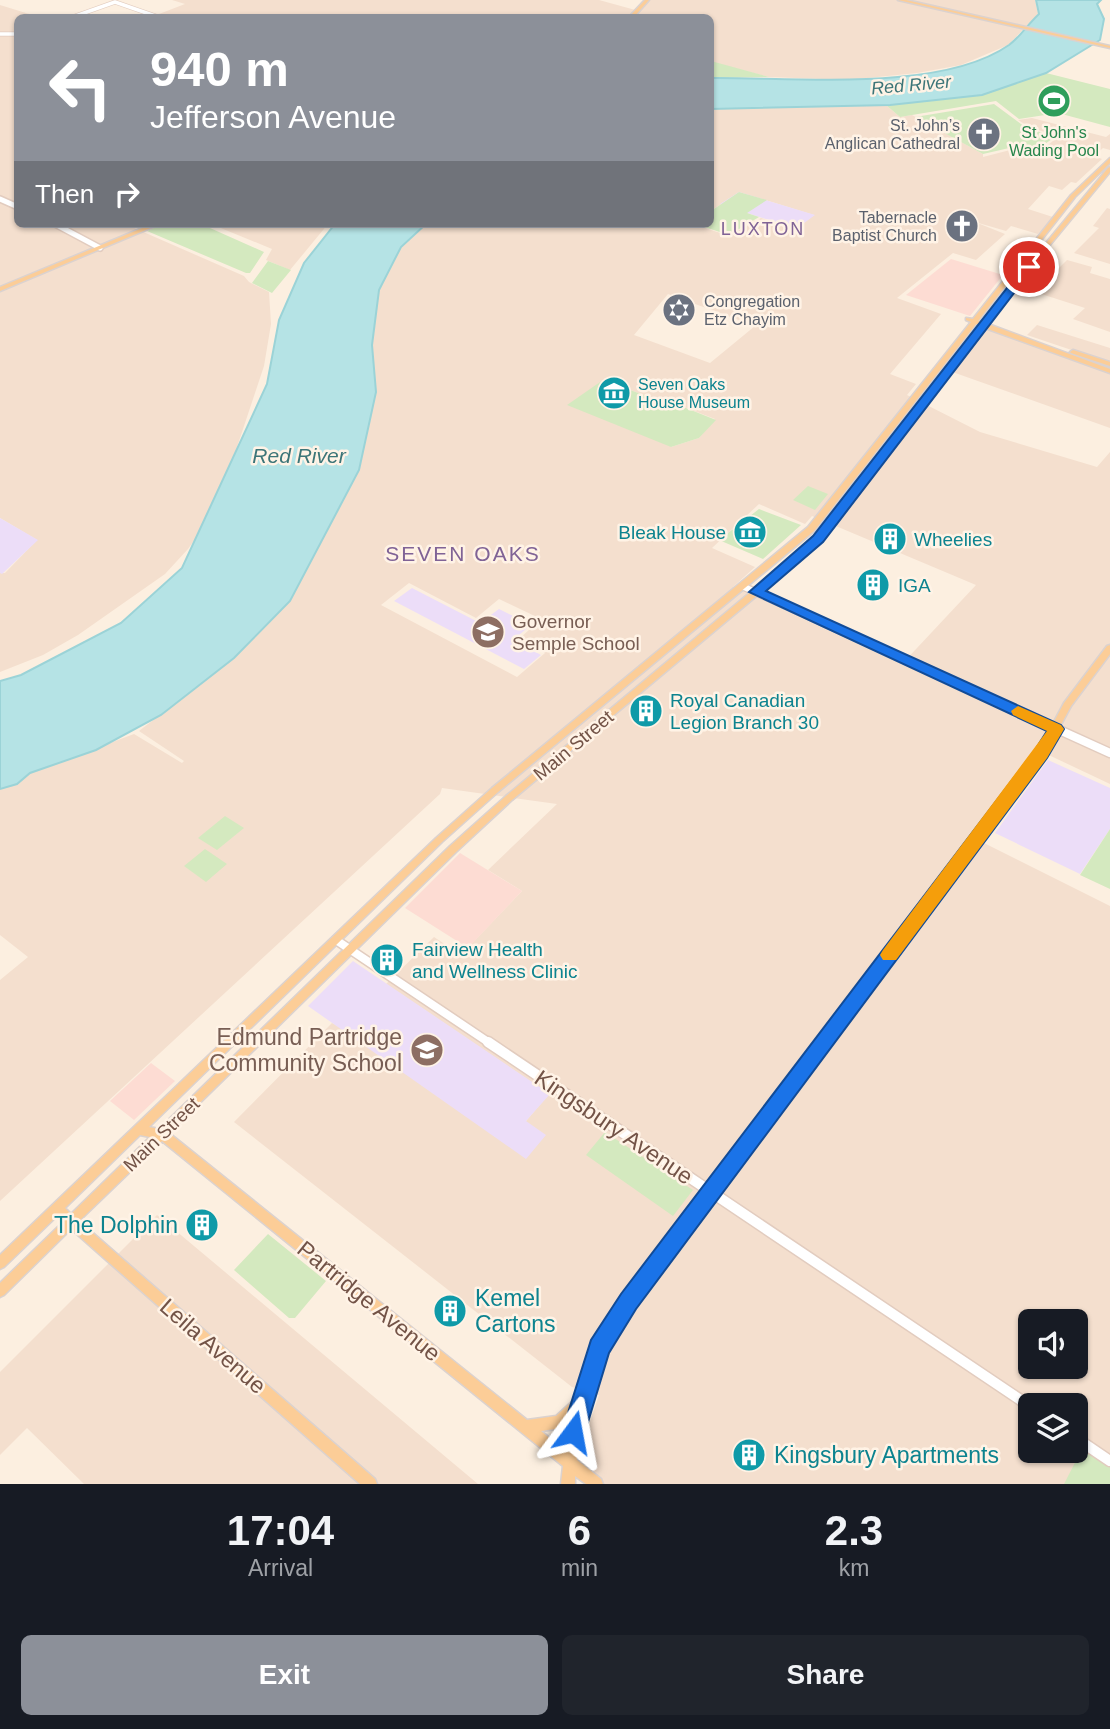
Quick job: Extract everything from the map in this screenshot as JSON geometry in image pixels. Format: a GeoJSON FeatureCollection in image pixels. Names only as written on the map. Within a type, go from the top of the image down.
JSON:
{"type":"FeatureCollection","features":[{"type":"Feature","properties":{"kind":"main road"},"geometry":{"type":"LineString","coordinates":[[634,14],[647,0]]}},
{"type":"Feature","properties":{"kind":"main road"},"geometry":{"type":"LineString","coordinates":[[641,14],[654,0]]}},
{"type":"Feature","properties":{"kind":"main road"},"geometry":{"type":"LineString","coordinates":[[900,0],[1108,46]]}},
{"type":"Feature","properties":{"kind":"main road","name":"Main Street"},"geometry":{"type":"LineString","coordinates":[[0,1263],[495,790],[817,523],[1073,195],[1110,160]]}},
{"type":"Feature","properties":{"kind":"main road","name":"Main Street"},"geometry":{"type":"LineString","coordinates":[[0,1291],[509,798],[808,548],[1083,198],[1110,170]]}},
{"type":"Feature","properties":{"kind":"main road"},"geometry":{"type":"LineString","coordinates":[[99,246],[137,228]]}},
{"type":"Feature","properties":{"kind":"main road"},"geometry":{"type":"LineString","coordinates":[[0,287],[146,228]]}},
{"type":"Feature","properties":{"kind":"main road"},"geometry":{"type":"LineString","coordinates":[[975,322],[1110,370]]}},
{"type":"Feature","properties":{"kind":"main road"},"geometry":{"type":"LineString","coordinates":[[984,325],[1110,364]]}},
{"type":"Feature","properties":{"kind":"main road"},"geometry":{"type":"LineString","coordinates":[[801,537],[807,540],[808,548]]}},
{"type":"Feature","properties":{"kind":"main road"},"geometry":{"type":"LineString","coordinates":[[568,1484],[580,1401],[603,1339],[1041,754],[1067,705],[1110,648]]}},
{"type":"Feature","properties":{"kind":"main road"},"geometry":{"type":"LineString","coordinates":[[653,659],[653,667],[660,673]]}},
{"type":"Feature","properties":{"kind":"main road"},"geometry":{"type":"LineString","coordinates":[[637,673],[644,680],[642,687]]}},
{"type":"Feature","properties":{"kind":"main road"},"geometry":{"type":"LineString","coordinates":[[138,1130],[162,1133]]}},
{"type":"Feature","properties":{"kind":"main road","name":"Partridge Avenue"},"geometry":{"type":"LineString","coordinates":[[162,1133],[596,1484]]}},
{"type":"Feature","properties":{"kind":"main road","name":"Leila Avenue"},"geometry":{"type":"LineString","coordinates":[[57,1209],[370,1484]]}},
{"type":"Feature","properties":{"kind":"main road"},"geometry":{"type":"LineString","coordinates":[[525,1427],[554,1424],[563,1420],[580,1401]]}},
{"type":"Feature","properties":{"kind":"street"},"geometry":{"type":"LineString","coordinates":[[81,14],[115,1],[150,14]]}},
{"type":"Feature","properties":{"kind":"street"},"geometry":{"type":"LineString","coordinates":[[63,228],[99,246]]}},
{"type":"Feature","properties":{"kind":"street"},"geometry":{"type":"LineString","coordinates":[[742,586],[1110,753]]}},
{"type":"Feature","properties":{"kind":"street","name":"Kingsbury Avenue"},"geometry":{"type":"LineString","coordinates":[[336,940],[1018,1398]]}},
{"type":"Feature","properties":{"kind":"street"},"geometry":{"type":"LineString","coordinates":[[1088,1446],[1110,1461]]}},
{"type":"Feature","properties":{"kind":"shaded area"},"geometry":{"type":"Polygon","coordinates":[[[172,0],[599,0],[639,11],[650,0],[1035,0],[1038,14],[1008,45],[961,65],[917,73],[848,80],[769,77],[714,63],[714,14],[159,14],[185,4],[172,0]]]}},
{"type":"Feature","properties":{"kind":"shaded area"},"geometry":{"type":"Polygon","coordinates":[[[0,5],[29,14],[14,14],[14,228],[134,228],[244,276],[249,282],[269,292],[271,324],[264,366],[234,456],[203,528],[188,549],[165,574],[78,635],[43,655],[0,672],[0,573],[5,573],[37,540],[0,518],[0,5]]]}},
{"type":"Feature","properties":{"kind":"shaded area"},"geometry":{"type":"Polygon","coordinates":[[[886,105],[900,117],[912,115],[983,154],[983,157],[1014,149],[1037,154],[1059,136],[1031,128],[1018,120],[1032,118],[1106,137],[1110,134],[1110,150],[1103,148],[1094,156],[1102,159],[1076,183],[1071,182],[1062,190],[1049,186],[1028,209],[1056,218],[1038,234],[1011,226],[1006,231],[975,222],[1005,234],[976,260],[953,253],[897,298],[941,314],[890,374],[916,384],[907,395],[980,432],[1097,467],[1110,452],[1110,784],[1036,749],[981,833],[968,835],[1110,906],[1110,1484],[585,1484],[590,1422],[599,1395],[572,1387],[234,1122],[332,1023],[526,1121],[549,1094],[386,984],[434,937],[461,955],[522,891],[488,870],[557,804],[442,788],[440,794],[0,1201],[0,980],[28,957],[0,935],[0,789],[17,784],[30,773],[134,734],[182,763],[184,761],[139,731],[234,658],[290,601],[362,308],[412,228],[706,228],[729,236],[761,218],[795,229],[814,215],[739,192],[714,209],[714,109],[886,105]],[[668,294],[634,335],[710,363],[755,326],[668,294]],[[603,380],[671,447],[699,438],[715,419],[671,402],[668,404],[603,380]],[[759,504],[712,548],[755,567],[733,587],[902,664],[976,585],[812,516],[805,524],[759,504]],[[409,583],[381,605],[517,677],[545,653],[519,639],[541,619],[499,599],[476,618],[409,583]]]}},
{"type":"Feature","properties":{"kind":"shaded area"},"geometry":{"type":"Polygon","coordinates":[[[739,192],[815,215],[796,229],[720,204],[739,192]]]}},
{"type":"Feature","properties":{"kind":"shaded area"},"geometry":{"type":"Polygon","coordinates":[[[1107,208],[1110,209],[1110,264],[1074,253],[1099,228],[1093,226],[1107,208]]]}},
{"type":"Feature","properties":{"kind":"shaded area"},"geometry":{"type":"Polygon","coordinates":[[[221,228],[325,228],[290,270],[266,260],[272,249],[221,228]]]}},
{"type":"Feature","properties":{"kind":"shaded area"},"geometry":{"type":"Polygon","coordinates":[[[951,259],[1003,275],[970,316],[906,295],[951,259]]]}},
{"type":"Feature","properties":{"kind":"shaded area"},"geometry":{"type":"Polygon","coordinates":[[[1067,260],[1092,267],[1090,273],[1110,279],[1110,332],[1073,319],[1085,308],[1035,292],[1067,260]]]}},
{"type":"Feature","properties":{"kind":"shaded area"},"geometry":{"type":"Polygon","coordinates":[[[1037,325],[1110,348],[1110,363],[1027,335],[1037,325]]]}},
{"type":"Feature","properties":{"kind":"shaded area"},"geometry":{"type":"Polygon","coordinates":[[[977,326],[1110,371],[1110,428],[944,369],[977,326]]]}},
{"type":"Feature","properties":{"kind":"shaded area"},"geometry":{"type":"Polygon","coordinates":[[[0,518],[38,540],[2,574],[0,573],[0,518]]]}},
{"type":"Feature","properties":{"kind":"shaded area","name":"Governor Semple School"},"geometry":{"type":"Polygon","coordinates":[[[412,588],[480,623],[499,609],[531,625],[513,640],[541,655],[524,669],[394,601],[412,588]]]}},
{"type":"Feature","properties":{"kind":"shaded area"},"geometry":{"type":"Polygon","coordinates":[[[1048,760],[1110,788],[1110,829],[1080,874],[995,833],[1048,760]]]}},
{"type":"Feature","properties":{"kind":"shaded area"},"geometry":{"type":"Polygon","coordinates":[[[460,853],[522,891],[468,948],[405,908],[460,853]]]}},
{"type":"Feature","properties":{"kind":"shaded area","name":"Edmund Partridge Community School"},"geometry":{"type":"Polygon","coordinates":[[[353,961],[550,1094],[526,1121],[546,1135],[526,1159],[308,1006],[353,961]]]}},
{"type":"Feature","properties":{"kind":"shaded area"},"geometry":{"type":"Polygon","coordinates":[[[151,1063],[175,1081],[134,1120],[110,1101],[151,1063]]]}},
{"type":"Feature","properties":{"kind":"shaded area"},"geometry":{"type":"Polygon","coordinates":[[[157,1215],[478,1484],[84,1484],[27,1428],[0,1455],[0,1372],[157,1215]]]}},
{"type":"Feature","properties":{"kind":"green space"},"geometry":{"type":"Polygon","coordinates":[[[714,62],[769,77],[714,78],[714,62]]]}},
{"type":"Feature","properties":{"kind":"green space"},"geometry":{"type":"Polygon","coordinates":[[[1046,73],[1110,89],[1110,127],[1058,113],[1019,119],[996,101],[900,117],[886,105],[982,95],[1046,73]]]}},
{"type":"Feature","properties":{"kind":"green space"},"geometry":{"type":"Polygon","coordinates":[[[994,104],[1025,127],[1055,137],[1036,150],[1018,146],[983,154],[915,117],[994,104]]]}},
{"type":"Feature","properties":{"kind":"green space"},"geometry":{"type":"Polygon","coordinates":[[[739,192],[767,200],[747,213],[759,217],[729,235],[707,228],[714,228],[714,209],[739,192]]]}},
{"type":"Feature","properties":{"kind":"green space"},"geometry":{"type":"Polygon","coordinates":[[[154,228],[210,228],[264,252],[250,273],[246,273],[147,231],[154,228]]]}},
{"type":"Feature","properties":{"kind":"green space"},"geometry":{"type":"Polygon","coordinates":[[[268,261],[291,270],[272,293],[252,283],[268,261]]]}},
{"type":"Feature","properties":{"kind":"green space"},"geometry":{"type":"Polygon","coordinates":[[[603,380],[716,420],[699,438],[671,447],[567,405],[603,380]]]}},
{"type":"Feature","properties":{"kind":"green space"},"geometry":{"type":"Polygon","coordinates":[[[808,486],[828,494],[815,510],[793,500],[808,486]]]}},
{"type":"Feature","properties":{"kind":"green space","name":"Bleak House"},"geometry":{"type":"Polygon","coordinates":[[[759,509],[801,525],[763,559],[719,540],[759,509]]]}},
{"type":"Feature","properties":{"kind":"green space"},"geometry":{"type":"Polygon","coordinates":[[[225,816],[244,828],[217,850],[198,838],[225,816]]]}},
{"type":"Feature","properties":{"kind":"green space"},"geometry":{"type":"Polygon","coordinates":[[[1110,829],[1110,889],[1080,875],[1110,829]]]}},
{"type":"Feature","properties":{"kind":"green space"},"geometry":{"type":"Polygon","coordinates":[[[205,849],[227,864],[206,882],[184,866],[205,849]]]}},
{"type":"Feature","properties":{"kind":"green space"},"geometry":{"type":"Polygon","coordinates":[[[605,1132],[693,1190],[673,1216],[586,1155],[605,1132]]]}},
{"type":"Feature","properties":{"kind":"green space"},"geometry":{"type":"Polygon","coordinates":[[[268,1234],[326,1281],[295,1318],[289,1318],[234,1270],[268,1234]]]}},
{"type":"Feature","properties":{"kind":"green space"},"geometry":{"type":"Polygon","coordinates":[[[1088,1451],[1110,1466],[1110,1484],[1064,1484],[1075,1463],[1088,1463],[1088,1451]]]}},
{"type":"Feature","properties":{"kind":"water","name":"Red River"},"geometry":{"type":"Polygon","coordinates":[[[1036,0],[1101,0],[1097,4],[1104,19],[1100,40],[1046,73],[982,95],[890,105],[714,109],[714,78],[865,79],[945,70],[980,60],[1009,45],[1039,14],[1036,0]]]}},
{"type":"Feature","properties":{"kind":"water","name":"Red River"},"geometry":{"type":"Polygon","coordinates":[[[332,228],[422,228],[401,247],[379,290],[372,345],[376,392],[359,470],[290,601],[234,658],[161,715],[96,750],[30,773],[17,784],[0,789],[0,681],[21,675],[121,623],[182,568],[267,384],[279,320],[304,263],[332,228]]]}},
{"type":"Feature","properties":{"kind":"slow traffic"},"geometry":{"type":"LineString","coordinates":[[889,955],[1041,754],[1056,729],[1018,711]]}},
{"type":"Feature","properties":{"kind":"place","name":"St John's Wading Pool"},"geometry":{"type":"Point","coordinates":[1054,101]}},
{"type":"Feature","properties":{"kind":"place","name":"St. John’s Anglican Cathedral"},"geometry":{"type":"Point","coordinates":[984,134]}},
{"type":"Feature","properties":{"kind":"place","name":"Tabernacle Baptist Church"},"geometry":{"type":"Point","coordinates":[962,226]}},
{"type":"Feature","properties":{"kind":"place","name":"Congregation Etz Chayim"},"geometry":{"type":"Point","coordinates":[679,310]}},
{"type":"Feature","properties":{"kind":"place","name":"Seven Oaks House Museum"},"geometry":{"type":"Point","coordinates":[614,393]}},
{"type":"Feature","properties":{"kind":"place","name":"Bleak House"},"geometry":{"type":"Point","coordinates":[750,532]}},
{"type":"Feature","properties":{"kind":"place","name":"Wheelies"},"geometry":{"type":"Point","coordinates":[890,539]}},
{"type":"Feature","properties":{"kind":"place","name":"IGA"},"geometry":{"type":"Point","coordinates":[873,585]}},
{"type":"Feature","properties":{"kind":"place","name":"Governor Semple School"},"geometry":{"type":"Point","coordinates":[488,632]}},
{"type":"Feature","properties":{"kind":"place","name":"Royal Canadian Legion Branch 30"},"geometry":{"type":"Point","coordinates":[646,711]}},
{"type":"Feature","properties":{"kind":"place","name":"Fairview Health and Wellness Clinic"},"geometry":{"type":"Point","coordinates":[387,960]}},
{"type":"Feature","properties":{"kind":"place","name":"Edmund Partridge Community School"},"geometry":{"type":"Point","coordinates":[427,1050]}},
{"type":"Feature","properties":{"kind":"place","name":"The Dolphin"},"geometry":{"type":"Point","coordinates":[202,1225]}},
{"type":"Feature","properties":{"kind":"place","name":"Kemel Cartons"},"geometry":{"type":"Point","coordinates":[450,1311]}},
{"type":"Feature","properties":{"kind":"place","name":"Kingsbury Apartments"},"geometry":{"type":"Point","coordinates":[749,1455]}},
{"type":"Feature","properties":{"kind":"district","name":"LUXTON"},"geometry":{"type":"Point","coordinates":[763,229]}},
{"type":"Feature","properties":{"kind":"district","name":"SEVEN OAKS"},"geometry":{"type":"Point","coordinates":[463,554]}},
{"type":"Feature","properties":{"kind":"route"},"geometry":{"type":"LineString","coordinates":[[573,1432],[580,1401],[599,1348],[629,1301],[1041,754],[1056,729],[756,592],[818,539],[1029,267]]}}]}
